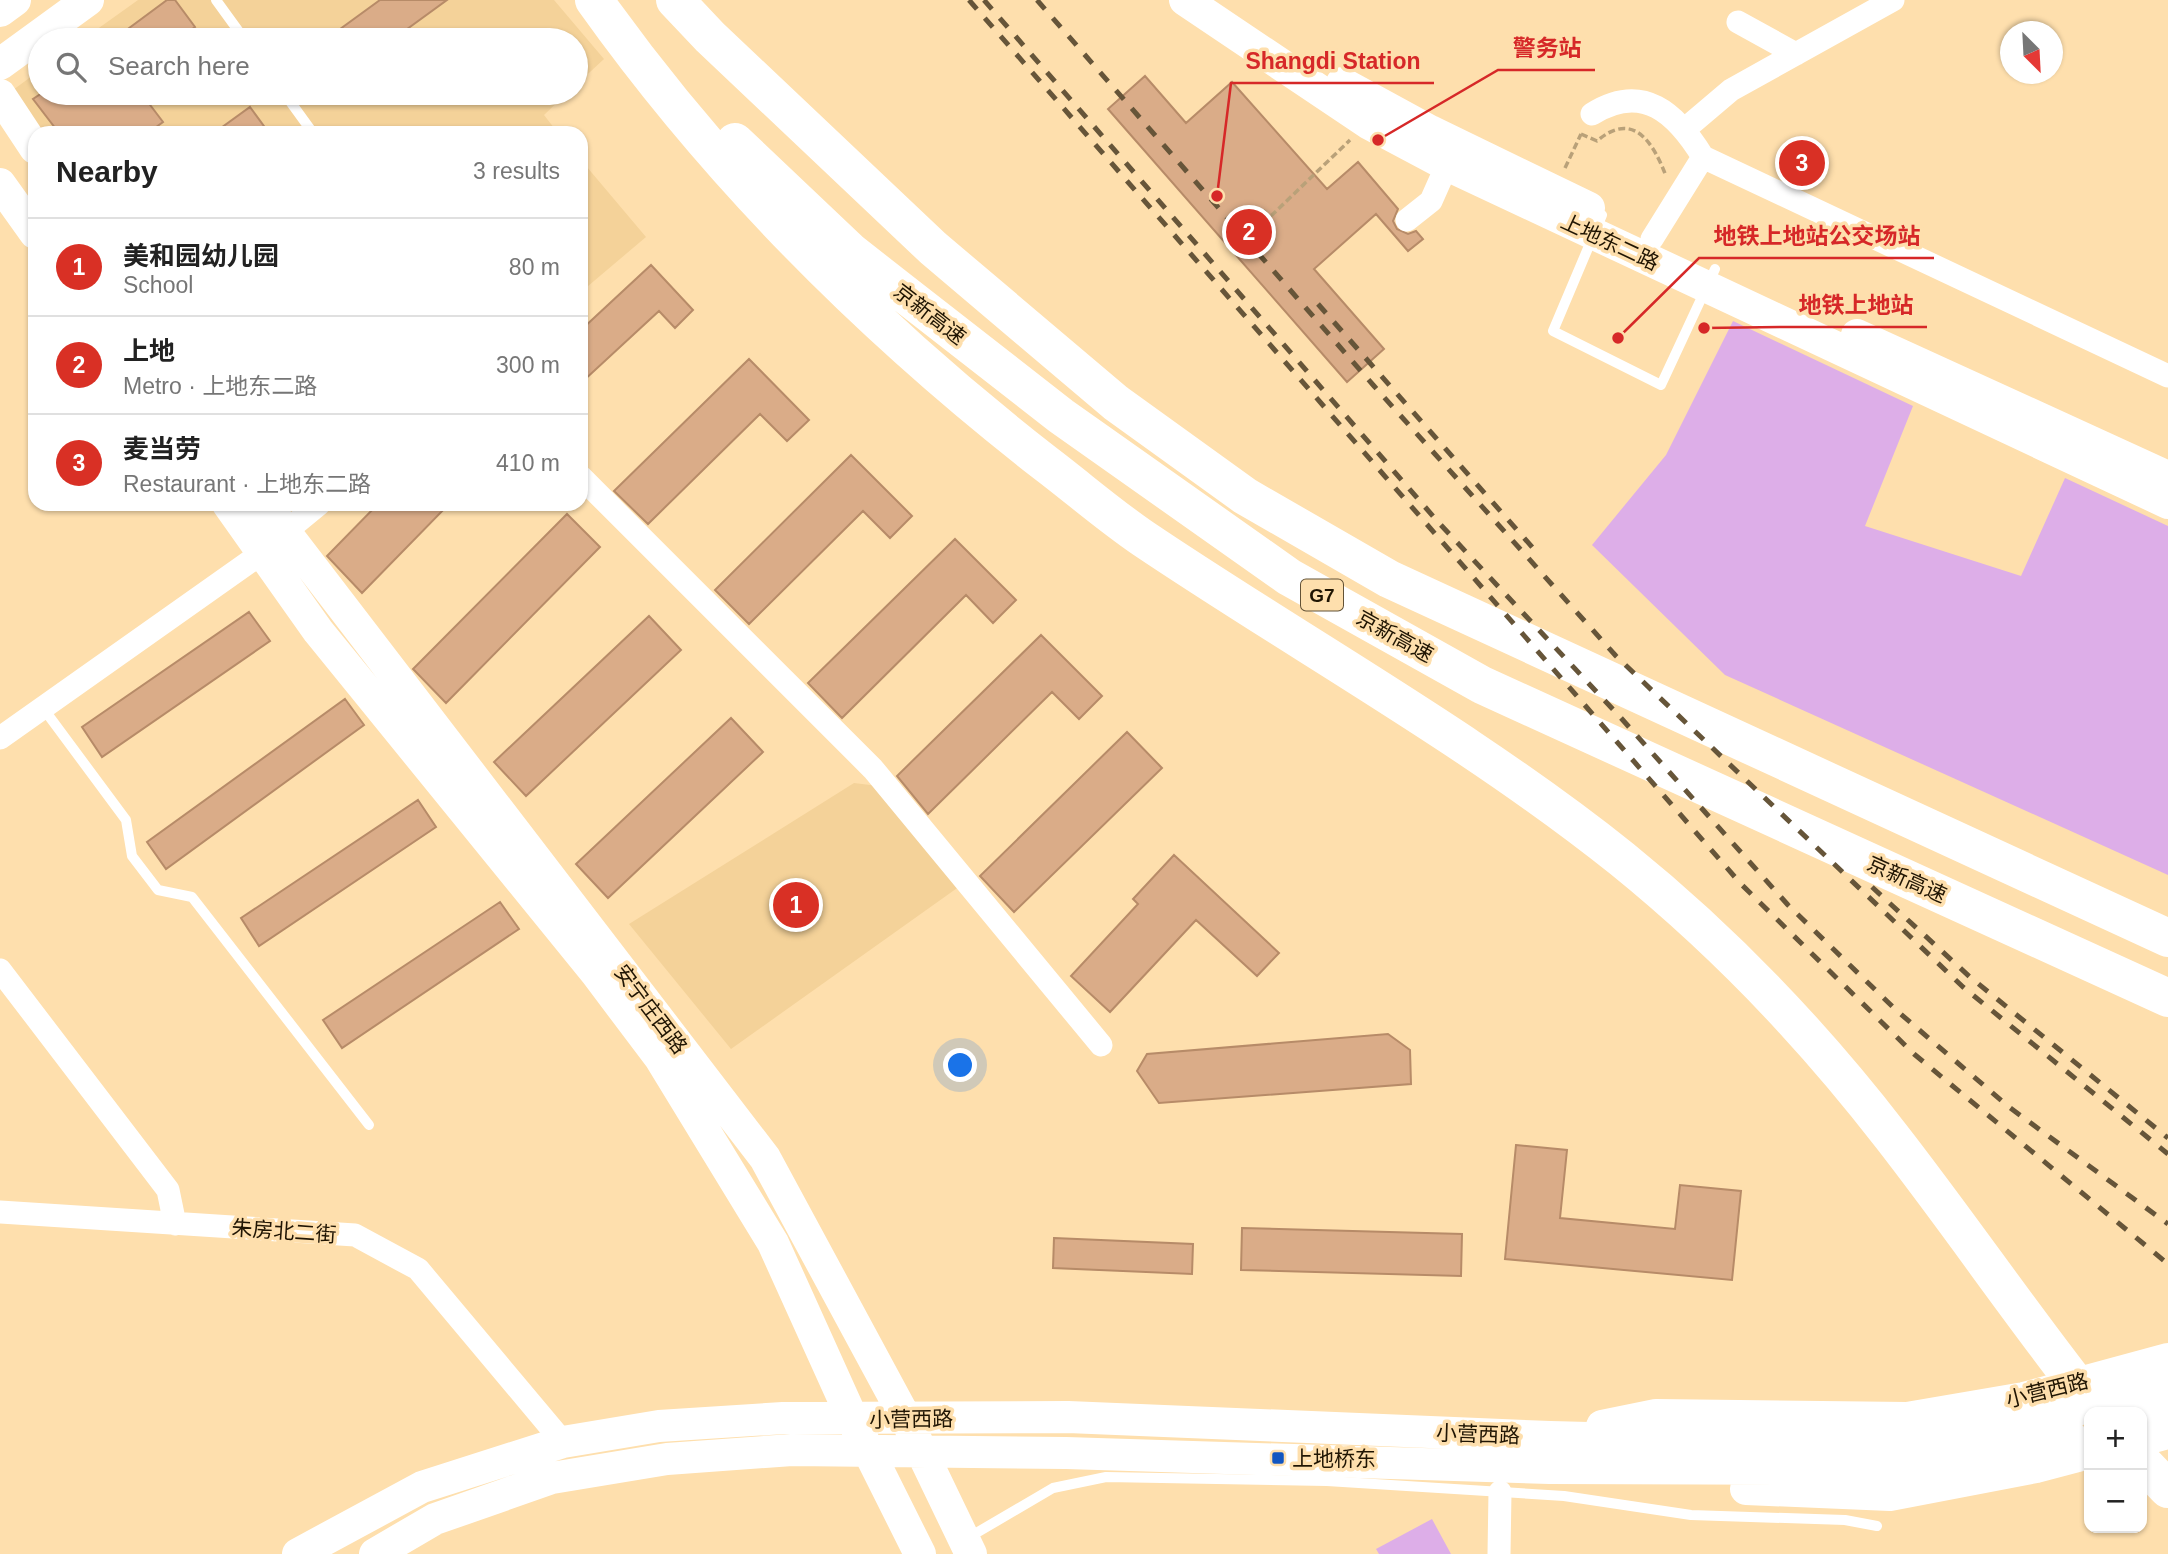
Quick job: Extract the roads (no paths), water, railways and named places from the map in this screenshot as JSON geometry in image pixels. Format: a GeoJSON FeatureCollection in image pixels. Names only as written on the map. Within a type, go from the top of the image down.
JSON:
{"type":"FeatureCollection","features":[{"type":"Feature","properties":{"kind":"highway"},"geometry":{"type":"LineString","coordinates":[[594,0],[676,110],[767,213],[827,275],[993,422],[1140,537],[1514,777],[1620,857],[1681,910],[1793,1020],[1862,1099],[1931,1188],[2059,1365],[2094,1407]]}},
{"type":"Feature","properties":{"kind":"highway","name":"京新高速"},"geometry":{"type":"LineString","coordinates":[[603,0],[651,57],[786,192],[851,252],[1061,416],[1289,577],[1482,685],[2168,998]]}},
{"type":"Feature","properties":{"kind":"highway","name":"G7"},"geometry":{"type":"LineString","coordinates":[[675,0],[710,37],[933,248],[1116,403],[1245,496],[1389,579],[2168,938]]}},
{"type":"Feature","properties":{"kind":"highway"},"geometry":{"type":"LineString","coordinates":[[2147,1467],[2168,1489]]}},
{"type":"Feature","properties":{"kind":"main road"},"geometry":{"type":"LineString","coordinates":[[0,11],[15,0]]}},
{"type":"Feature","properties":{"kind":"main road"},"geometry":{"type":"LineString","coordinates":[[50,28],[88,0]]}},
{"type":"Feature","properties":{"kind":"main road","name":"上地东二路"},"geometry":{"type":"LineString","coordinates":[[1185,0],[1368,123],[1447,165],[1598,225],[2168,503]]}},
{"type":"Feature","properties":{"kind":"main road","name":"上地东二路"},"geometry":{"type":"LineString","coordinates":[[1220,0],[1310,65],[1554,191],[1598,225],[1652,239],[1711,278],[2168,477]]}},
{"type":"Feature","properties":{"kind":"main road"},"geometry":{"type":"LineString","coordinates":[[0,64],[28,44]]}},
{"type":"Feature","properties":{"kind":"main road"},"geometry":{"type":"LineString","coordinates":[[0,94],[28,137]]}},
{"type":"Feature","properties":{"kind":"main road"},"geometry":{"type":"LineString","coordinates":[[0,184],[28,223]]}},
{"type":"Feature","properties":{"kind":"main road"},"geometry":{"type":"LineString","coordinates":[[236,511],[274,542],[318,631],[596,973],[660,1058],[773,1243],[853,1420],[920,1554]]}},
{"type":"Feature","properties":{"kind":"main road","name":"安宁庄西路"},"geometry":{"type":"LineString","coordinates":[[268,511],[274,542],[765,1158],[906,1419],[967,1547]]}},
{"type":"Feature","properties":{"kind":"main road","name":"小营西路"},"geometry":{"type":"LineString","coordinates":[[1550,1437],[1656,1415],[1908,1418],[2024,1398],[2168,1359]]}},
{"type":"Feature","properties":{"kind":"main road","name":"小营西路"},"geometry":{"type":"LineString","coordinates":[[307,1552],[422,1487],[563,1443],[659,1426],[783,1418],[853,1420],[1068,1417],[1550,1437],[1891,1446],[2033,1422],[2168,1385]]}},
{"type":"Feature","properties":{"kind":"main road"},"geometry":{"type":"LineString","coordinates":[[2147,1415],[2168,1409]]}},
{"type":"Feature","properties":{"kind":"main road","name":"小营西路"},"geometry":{"type":"LineString","coordinates":[[375,1554],[435,1520],[552,1478],[667,1459],[792,1450],[923,1452],[1327,1470],[1889,1469],[2032,1444],[2084,1430]]}},
{"type":"Feature","properties":{"kind":"main road"},"geometry":{"type":"LineString","coordinates":[[2147,1439],[2168,1433]]}},
{"type":"Feature","properties":{"kind":"main road","name":"小营西路"},"geometry":{"type":"LineString","coordinates":[[1550,1468],[1688,1487],[1890,1495],[2036,1467],[2084,1454]]}},
{"type":"Feature","properties":{"kind":"street"},"geometry":{"type":"LineString","coordinates":[[1685,129],[1731,90],[1893,0]]}},
{"type":"Feature","properties":{"kind":"street"},"geometry":{"type":"LineString","coordinates":[[1738,22],[1796,54]]}},
{"type":"Feature","properties":{"kind":"street"},"geometry":{"type":"LineString","coordinates":[[1592,114],[1610,103],[1650,102],[1685,129],[1703,157],[2168,376]]}},
{"type":"Feature","properties":{"kind":"street"},"geometry":{"type":"LineString","coordinates":[[1652,239],[1703,157]]}},
{"type":"Feature","properties":{"kind":"street"},"geometry":{"type":"LineString","coordinates":[[1407,220],[1431,201],[1447,165]]}},
{"type":"Feature","properties":{"kind":"street"},"geometry":{"type":"LineString","coordinates":[[588,484],[873,769],[895,801],[973,888],[978,898],[1101,1045]]}},
{"type":"Feature","properties":{"kind":"street"},"geometry":{"type":"LineString","coordinates":[[0,738],[274,542],[312,511]]}},
{"type":"Feature","properties":{"kind":"street"},"geometry":{"type":"LineString","coordinates":[[0,971],[168,1190],[175,1224]]}},
{"type":"Feature","properties":{"kind":"street","name":"朱房北二街"},"geometry":{"type":"LineString","coordinates":[[0,1212],[355,1235],[418,1269],[563,1443]]}},
{"type":"Feature","properties":{"kind":"street"},"geometry":{"type":"LineString","coordinates":[[1499,1554],[1500,1492]]}},
{"type":"Feature","properties":{"kind":"lane"},"geometry":{"type":"LineString","coordinates":[[215,0],[236,28]]}},
{"type":"Feature","properties":{"kind":"lane"},"geometry":{"type":"LineString","coordinates":[[293,105],[308,126]]}},
{"type":"Feature","properties":{"kind":"lane"},"geometry":{"type":"LineString","coordinates":[[1598,225],[1553,331],[1661,385],[1711,278]]}},
{"type":"Feature","properties":{"kind":"lane"},"geometry":{"type":"LineString","coordinates":[[43,708],[126,820],[132,856],[158,890],[192,897],[369,1125]]}},
{"type":"Feature","properties":{"kind":"lane"},"geometry":{"type":"LineString","coordinates":[[967,1547],[1053,1488],[1106,1476],[1327,1470],[1500,1492],[1564,1496],[1690,1516],[1845,1520],[1877,1526]]}},
{"type":"Feature","properties":{"kind":"railway"},"geometry":{"type":"LineString","coordinates":[[969,0],[1741,884],[1914,1054],[2168,1264]]}},
{"type":"Feature","properties":{"kind":"railway"},"geometry":{"type":"LineString","coordinates":[[984,0],[1439,523],[1621,718],[1788,905],[1896,1010],[2009,1107],[2168,1224]]}},
{"type":"Feature","properties":{"kind":"railway"},"geometry":{"type":"LineString","coordinates":[[1037,0],[1374,386],[1616,656],[1963,987],[2168,1154]]}},
{"type":"Feature","properties":{"kind":"railway"},"geometry":{"type":"LineString","coordinates":[[1318,304],[1540,556]]}},
{"type":"Feature","properties":{"kind":"railway"},"geometry":{"type":"LineString","coordinates":[[1872,887],[1970,977],[2168,1138]]}},
{"type":"Feature","properties":{"kind":"place","name":"警务站"},"geometry":{"type":"Point","coordinates":[1378,140]}},
{"type":"Feature","properties":{"kind":"place","name":"麦当劳"},"geometry":{"type":"Point","coordinates":[1802,163]}},
{"type":"Feature","properties":{"kind":"place","name":"Shangdi Station"},"geometry":{"type":"Point","coordinates":[1217,196]}},
{"type":"Feature","properties":{"kind":"place","name":"上地"},"geometry":{"type":"Point","coordinates":[1249,232]}},
{"type":"Feature","properties":{"kind":"place","name":"地铁上地站"},"geometry":{"type":"Point","coordinates":[1704,328]}},
{"type":"Feature","properties":{"kind":"place","name":"地铁上地站公交场站"},"geometry":{"type":"Point","coordinates":[1618,338]}},
{"type":"Feature","properties":{"kind":"place","name":"美和园幼儿园"},"geometry":{"type":"Point","coordinates":[796,905]}},
{"type":"Feature","properties":{"kind":"place","name":"上地桥东"},"geometry":{"type":"Point","coordinates":[1278,1458]}}]}
